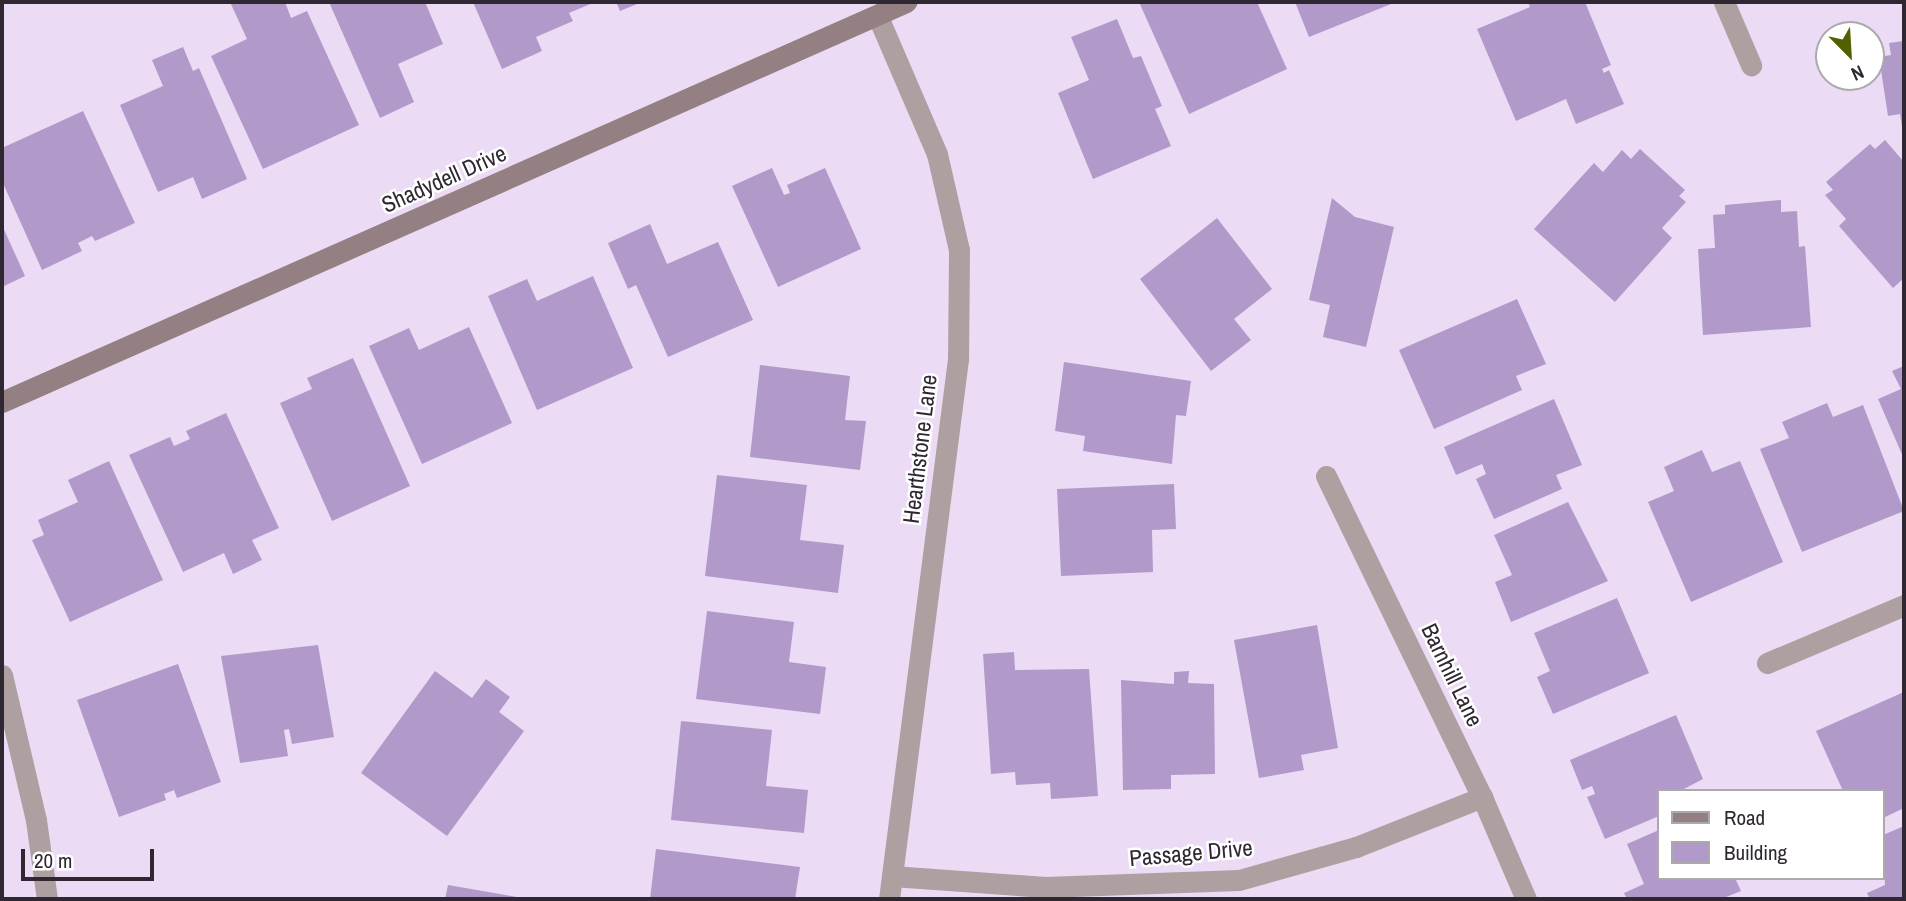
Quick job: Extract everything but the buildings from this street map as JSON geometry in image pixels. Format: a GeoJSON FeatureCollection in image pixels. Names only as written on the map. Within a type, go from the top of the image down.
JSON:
{"type":"FeatureCollection","features":[{"type":"Feature","properties":{"kind":"street","name":"Shadydell Drive"},"geometry":{"type":"LineString","coordinates":[[2,402],[878,17],[906,2]]}},
{"type":"Feature","properties":{"kind":"street"},"geometry":{"type":"LineString","coordinates":[[1724,2],[1751,65]]}},
{"type":"Feature","properties":{"kind":"street","name":"Hearthstone Lane"},"geometry":{"type":"LineString","coordinates":[[878,17],[937,154],[959,250],[958,359],[889,899]]}},
{"type":"Feature","properties":{"kind":"street","name":"Barnhill Lane"},"geometry":{"type":"LineString","coordinates":[[1326,476],[1482,797],[1526,899]]}},
{"type":"Feature","properties":{"kind":"street"},"geometry":{"type":"LineString","coordinates":[[1767,663],[1904,604]]}},
{"type":"Feature","properties":{"kind":"street"},"geometry":{"type":"LineString","coordinates":[[2,675],[36,820],[47,899]]}},
{"type":"Feature","properties":{"kind":"street","name":"Passage Drive"},"geometry":{"type":"LineString","coordinates":[[892,876],[1045,887],[1239,880],[1356,847],[1482,797]]}}]}
